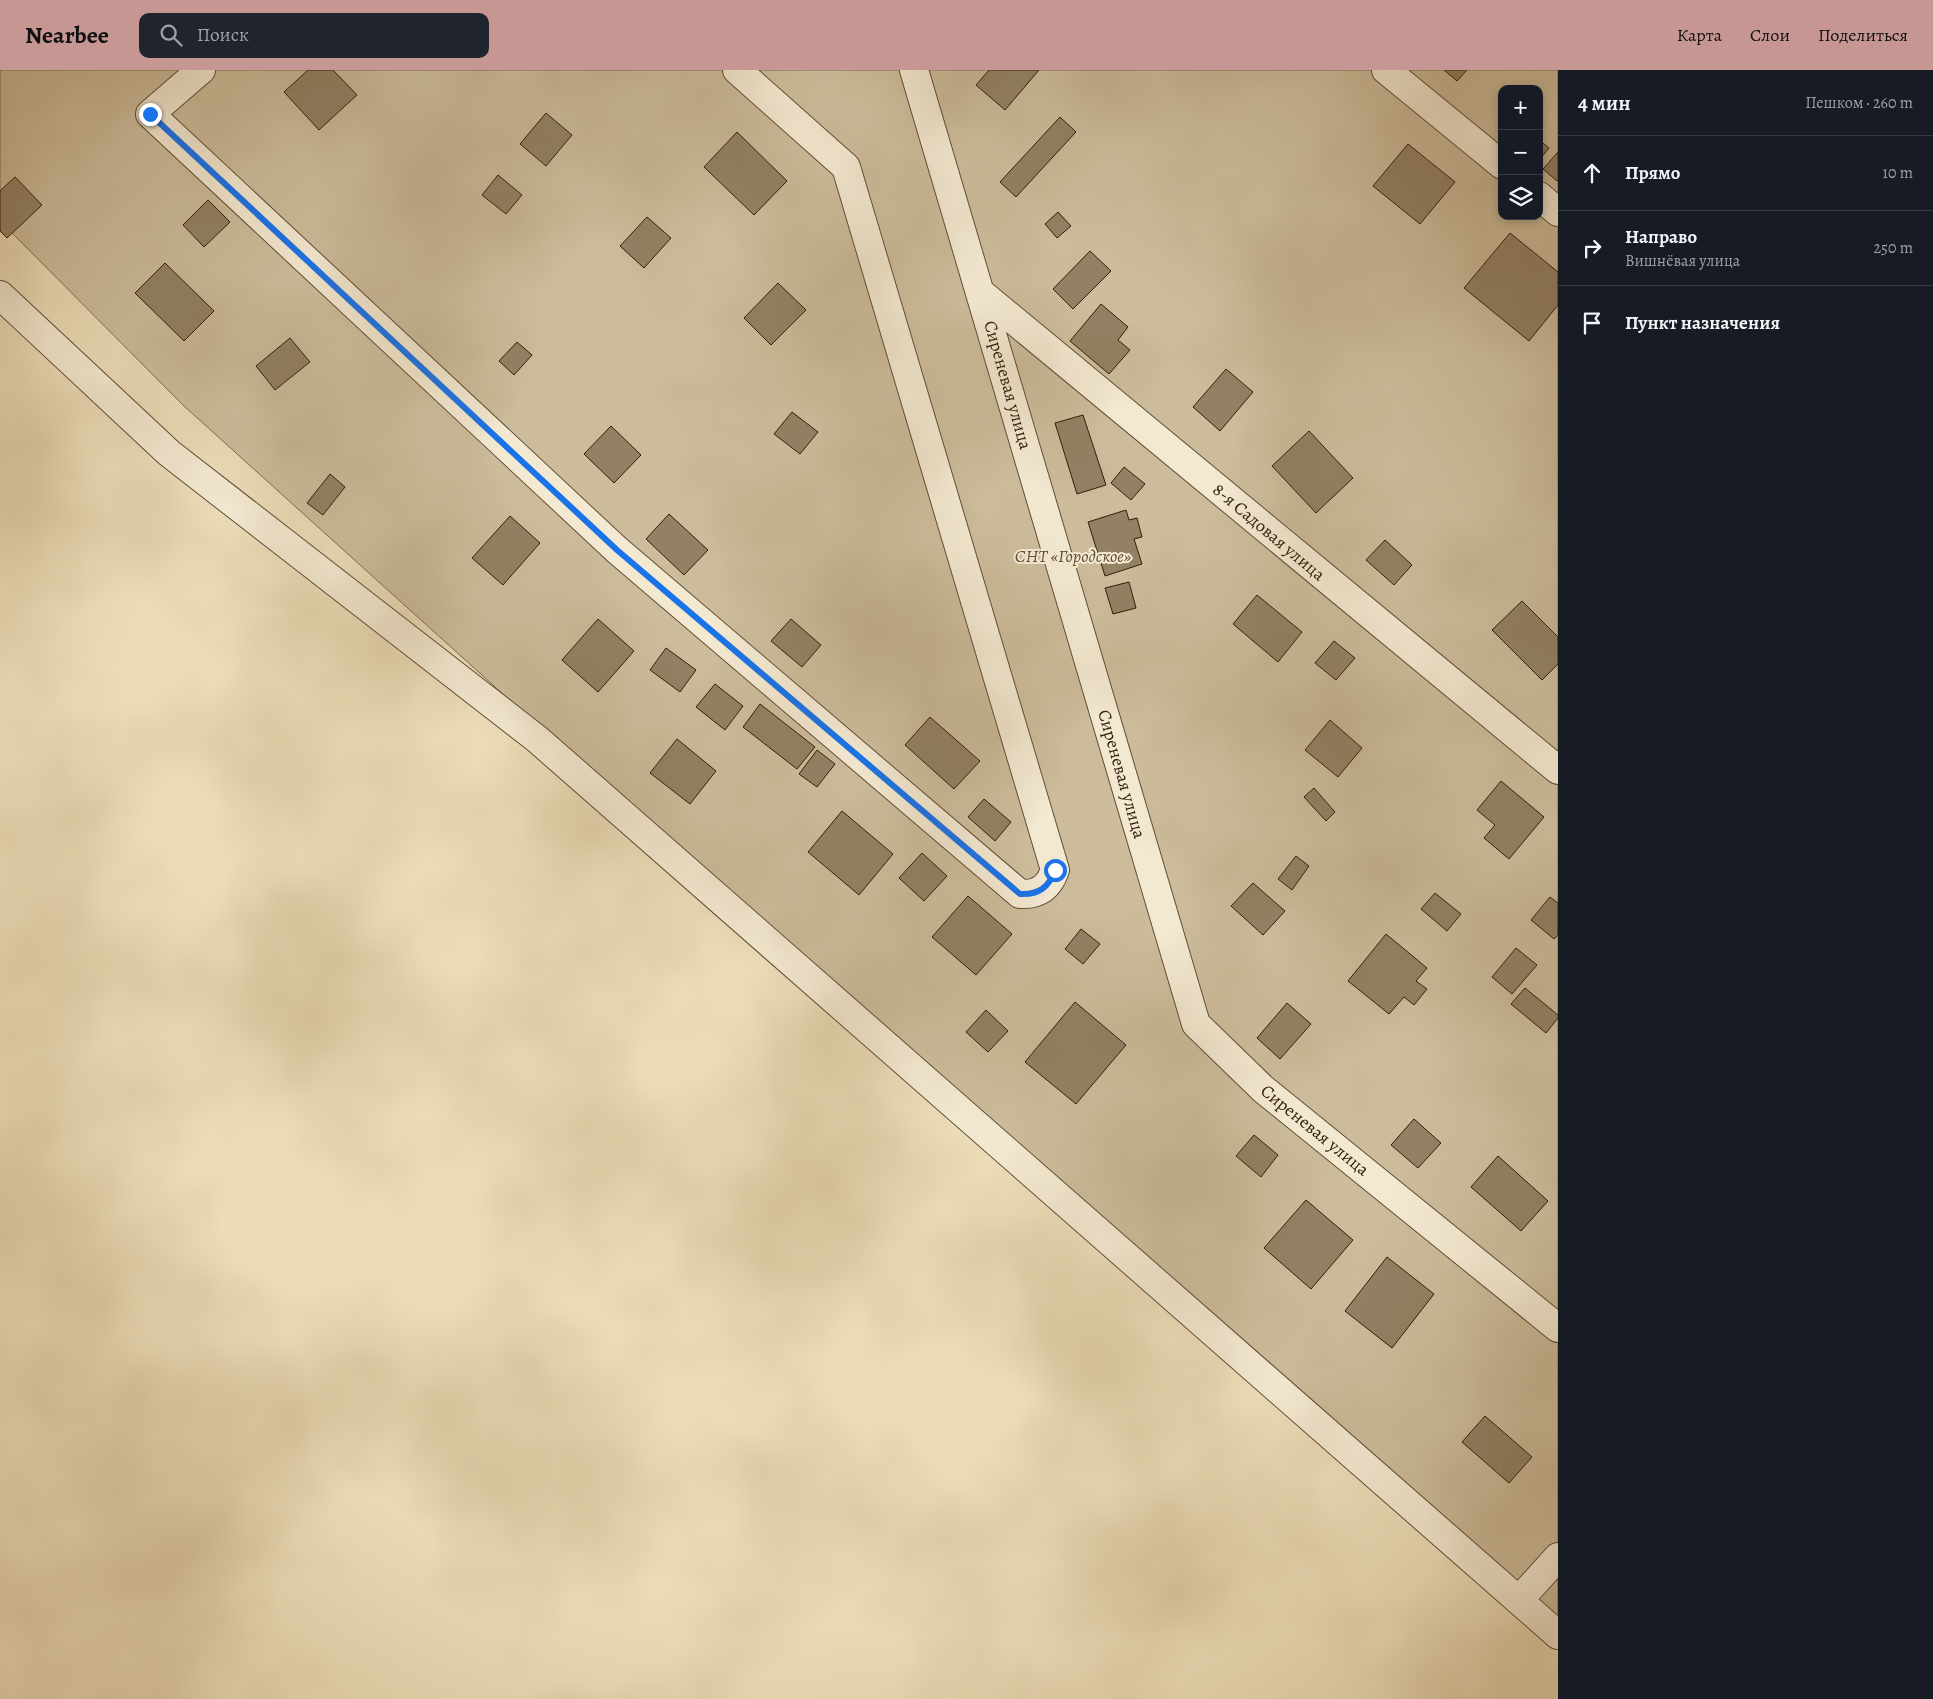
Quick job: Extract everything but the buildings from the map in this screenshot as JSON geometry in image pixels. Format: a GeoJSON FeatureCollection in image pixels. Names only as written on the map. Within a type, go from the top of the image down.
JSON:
{"type":"FeatureCollection","features":[{"type":"Feature","properties":{"kind":"street"},"geometry":{"type":"LineString","coordinates":[[201,70],[150,114],[617,550],[1020,894],[1030,894],[1042,890],[1051,881],[1055,870],[846,167],[737,70]]}},
{"type":"Feature","properties":{"kind":"street","name":"Сиреневая улица"},"geometry":{"type":"LineString","coordinates":[[914,70],[1196,1024],[1263,1088],[1558,1328]]}},
{"type":"Feature","properties":{"kind":"street"},"geometry":{"type":"LineString","coordinates":[[1386,70],[1498,162]]}},
{"type":"Feature","properties":{"kind":"street"},"geometry":{"type":"LineString","coordinates":[[1543,199],[1558,212]]}},
{"type":"Feature","properties":{"kind":"street","name":"8-я Садовая улица"},"geometry":{"type":"LineString","coordinates":[[981,293],[1558,770]]}},
{"type":"Feature","properties":{"kind":"street"},"geometry":{"type":"LineString","coordinates":[[0,295],[169,453],[538,739],[1558,1635]]}},
{"type":"Feature","properties":{"kind":"street"},"geometry":{"type":"LineString","coordinates":[[1519,1600],[1558,1557]]}},
{"type":"Feature","properties":{"kind":"green space","name":"СНТ «Городское»"},"geometry":{"type":"Polygon","coordinates":[[[0,70],[1558,70],[1558,1642],[906,1058],[184,406],[0,221],[0,70]]]}},
{"type":"Feature","properties":{"kind":"route"},"geometry":{"type":"LineString","coordinates":[[150,114],[617,550],[1020,894],[1030,894],[1042,890],[1051,881],[1055,870]]}}]}
